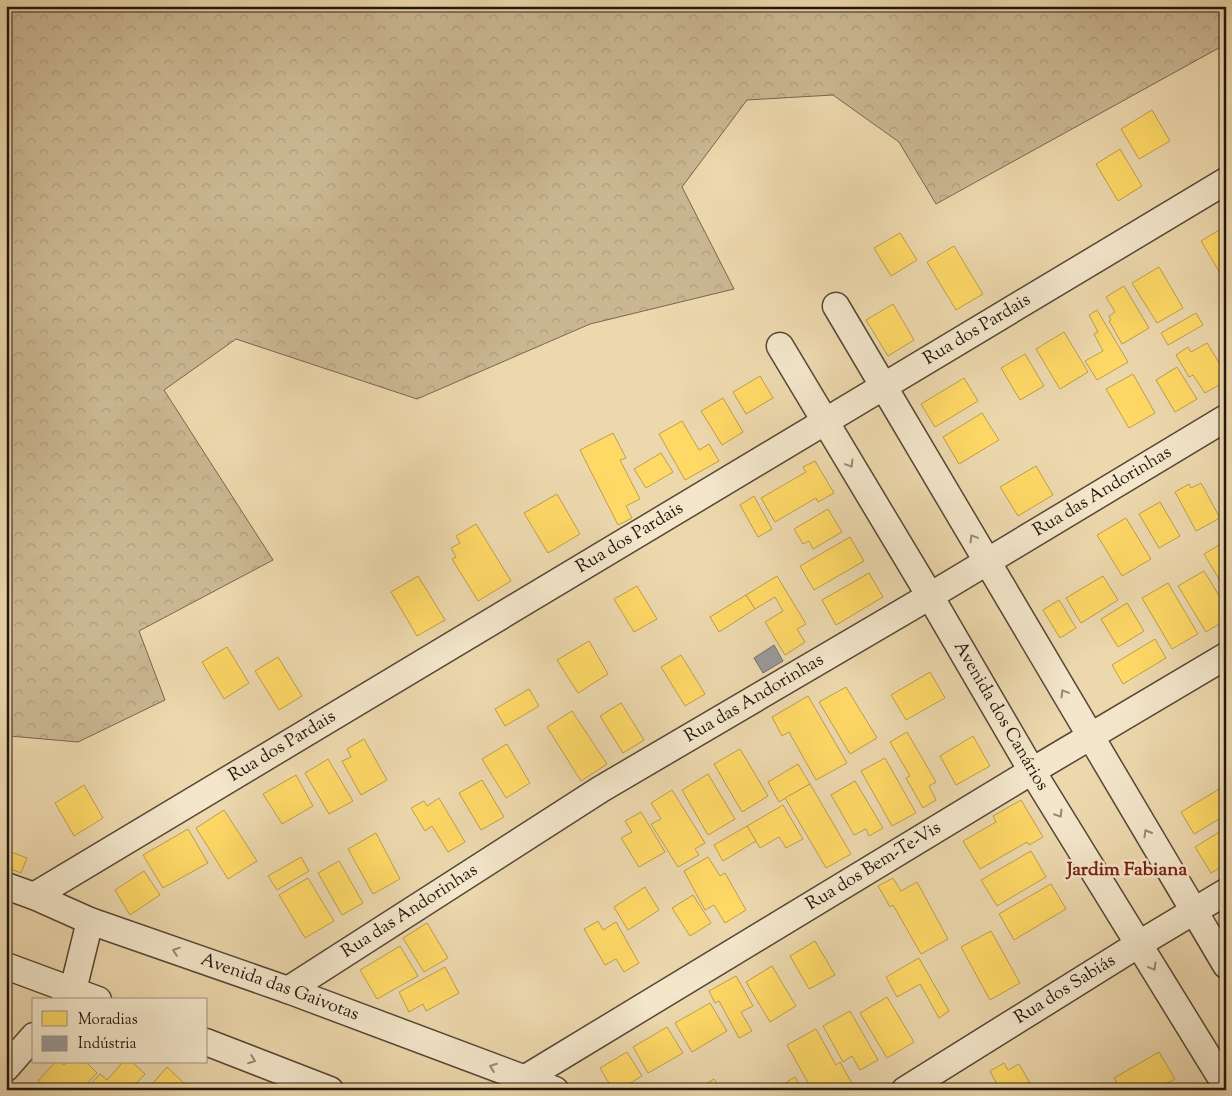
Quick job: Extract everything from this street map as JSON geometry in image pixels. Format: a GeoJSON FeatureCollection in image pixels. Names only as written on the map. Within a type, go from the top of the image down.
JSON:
{"type":"FeatureCollection","features":[{"type":"Feature","properties":{"kind":"street","name":"Rua dos Pardais"},"geometry":{"type":"LineString","coordinates":[[34,896],[1226,181]]}},
{"type":"Feature","properties":{"kind":"street"},"geometry":{"type":"LineString","coordinates":[[836,306],[1226,965]]}},
{"type":"Feature","properties":{"kind":"street","name":"Avenida dos Canários"},"geometry":{"type":"LineString","coordinates":[[780,346],[930,596],[1032,771],[1226,1086]]}},
{"type":"Feature","properties":{"kind":"street","name":"Rua das Andorinhas"},"geometry":{"type":"LineString","coordinates":[[288,990],[601,789],[930,596],[1226,418]]}},
{"type":"Feature","properties":{"kind":"street","name":"Rua dos Bem-Te-Vis"},"geometry":{"type":"LineString","coordinates":[[522,1084],[1032,771],[1226,656]]}},
{"type":"Feature","properties":{"kind":"street","name":"Avenida das Gaivotas"},"geometry":{"type":"LineString","coordinates":[[6,886],[34,896],[90,921],[288,990],[522,1084],[555,1090]]}},
{"type":"Feature","properties":{"kind":"street","name":"Rua dos Sabiás"},"geometry":{"type":"LineString","coordinates":[[905,1090],[1226,892]]}},
{"type":"Feature","properties":{"kind":"street"},"geometry":{"type":"LineString","coordinates":[[69,995],[90,921]]}},
{"type":"Feature","properties":{"kind":"street"},"geometry":{"type":"LineString","coordinates":[[6,966],[69,995],[86,998]]}},
{"type":"Feature","properties":{"kind":"street"},"geometry":{"type":"LineString","coordinates":[[6,1068],[32,1038]]}},
{"type":"Feature","properties":{"kind":"street"},"geometry":{"type":"LineString","coordinates":[[208,1043],[282,1082],[330,1090]]}},
{"type":"Feature","properties":{"kind":"green space"},"geometry":{"type":"Polygon","coordinates":[[[6,6],[1226,6],[1226,44],[936,204],[899,142],[833,95],[747,100],[682,187],[734,289],[590,324],[417,399],[236,339],[164,390],[273,560],[139,631],[165,700],[78,742],[9,736],[6,738],[6,6]]]}},
{"type":"Feature","properties":{"kind":"building: Moradias"},"geometry":{"type":"Polygon","coordinates":[[[1152,110],[1170,141],[1139,159],[1121,129],[1152,110]]]}},
{"type":"Feature","properties":{"kind":"building: Moradias"},"geometry":{"type":"Polygon","coordinates":[[[1120,149],[1142,186],[1118,201],[1096,164],[1120,149]]]}},
{"type":"Feature","properties":{"kind":"building: Moradias"},"geometry":{"type":"Polygon","coordinates":[[[1226,226],[1226,283],[1201,241],[1226,226]]]}},
{"type":"Feature","properties":{"kind":"building: Moradias"},"geometry":{"type":"Polygon","coordinates":[[[900,233],[917,260],[891,276],[874,248],[900,233]]]}},
{"type":"Feature","properties":{"kind":"building: Moradias"},"geometry":{"type":"Polygon","coordinates":[[[954,246],[983,294],[956,310],[927,262],[954,246]]]}},
{"type":"Feature","properties":{"kind":"building: Moradias"},"geometry":{"type":"Polygon","coordinates":[[[1159,267],[1183,308],[1157,323],[1132,283],[1159,267]]]}},
{"type":"Feature","properties":{"kind":"building: Moradias"},"geometry":{"type":"Polygon","coordinates":[[[1124,286],[1149,328],[1122,344],[1109,321],[1111,320],[1109,316],[1115,312],[1106,297],[1124,286]]]}},
{"type":"Feature","properties":{"kind":"building: Moradias"},"geometry":{"type":"Polygon","coordinates":[[[893,304],[914,340],[888,356],[866,320],[893,304]]]}},
{"type":"Feature","properties":{"kind":"building: Moradias"},"geometry":{"type":"Polygon","coordinates":[[[1097,310],[1128,362],[1097,380],[1085,361],[1103,351],[1094,334],[1098,332],[1089,315],[1097,310]]]}},
{"type":"Feature","properties":{"kind":"building: Moradias"},"geometry":{"type":"Polygon","coordinates":[[[1196,313],[1203,325],[1168,345],[1161,333],[1196,313]]]}},
{"type":"Feature","properties":{"kind":"building: Moradias"},"geometry":{"type":"Polygon","coordinates":[[[1064,332],[1088,372],[1060,389],[1036,349],[1064,332]]]}},
{"type":"Feature","properties":{"kind":"building: Moradias"},"geometry":{"type":"Polygon","coordinates":[[[1207,343],[1226,374],[1226,381],[1205,393],[1193,375],[1189,377],[1176,355],[1188,347],[1191,352],[1207,343]]]}},
{"type":"Feature","properties":{"kind":"building: Moradias"},"geometry":{"type":"Polygon","coordinates":[[[1025,354],[1044,386],[1020,400],[1001,368],[1025,354]]]}},
{"type":"Feature","properties":{"kind":"building: Moradias"},"geometry":{"type":"Polygon","coordinates":[[[1177,367],[1197,399],[1175,412],[1156,380],[1177,367]]]}},
{"type":"Feature","properties":{"kind":"building: Moradias"},"geometry":{"type":"Polygon","coordinates":[[[1133,374],[1155,413],[1129,428],[1106,389],[1133,374]]]}},
{"type":"Feature","properties":{"kind":"building: Moradias"},"geometry":{"type":"Polygon","coordinates":[[[760,376],[773,398],[746,414],[733,392],[760,376]]]}},
{"type":"Feature","properties":{"kind":"building: Moradias"},"geometry":{"type":"Polygon","coordinates":[[[964,378],[978,401],[935,427],[921,404],[964,378]]]}},
{"type":"Feature","properties":{"kind":"building: Moradias"},"geometry":{"type":"Polygon","coordinates":[[[723,398],[743,432],[722,445],[701,411],[723,398]]]}},
{"type":"Feature","properties":{"kind":"building: Moradias"},"geometry":{"type":"Polygon","coordinates":[[[982,413],[999,440],[959,464],[943,437],[982,413]]]}},
{"type":"Feature","properties":{"kind":"building: Moradias"},"geometry":{"type":"Polygon","coordinates":[[[682,421],[699,450],[709,444],[719,461],[685,480],[659,434],[682,421]]]}},
{"type":"Feature","properties":{"kind":"building: Moradias"},"geometry":{"type":"Polygon","coordinates":[[[613,433],[626,458],[620,460],[640,499],[626,506],[632,518],[618,525],[580,450],[613,433]]]}},
{"type":"Feature","properties":{"kind":"building: Moradias"},"geometry":{"type":"Polygon","coordinates":[[[661,453],[673,472],[646,488],[634,469],[661,453]]]}},
{"type":"Feature","properties":{"kind":"building: Moradias"},"geometry":{"type":"Polygon","coordinates":[[[815,461],[834,493],[818,502],[816,498],[775,522],[761,498],[806,472],[803,467],[815,461]]]}},
{"type":"Feature","properties":{"kind":"building: Moradias"},"geometry":{"type":"Polygon","coordinates":[[[1036,466],[1053,495],[1018,516],[1000,487],[1036,466]]]}},
{"type":"Feature","properties":{"kind":"building: Moradias"},"geometry":{"type":"Polygon","coordinates":[[[1201,483],[1220,518],[1196,531],[1175,492],[1189,484],[1191,488],[1201,483]]]}},
{"type":"Feature","properties":{"kind":"building: Moradias"},"geometry":{"type":"Polygon","coordinates":[[[557,494],[580,534],[548,553],[524,513],[557,494]]]}},
{"type":"Feature","properties":{"kind":"building: Moradias"},"geometry":{"type":"Polygon","coordinates":[[[754,496],[772,529],[758,537],[740,505],[754,496]]]}},
{"type":"Feature","properties":{"kind":"building: Moradias"},"geometry":{"type":"Polygon","coordinates":[[[1160,502],[1180,536],[1159,548],[1139,514],[1160,502]]]}},
{"type":"Feature","properties":{"kind":"building: Moradias"},"geometry":{"type":"Polygon","coordinates":[[[828,509],[842,532],[813,549],[809,541],[803,544],[794,529],[828,509]]]}},
{"type":"Feature","properties":{"kind":"building: Moradias"},"geometry":{"type":"Polygon","coordinates":[[[1126,518],[1151,559],[1122,576],[1097,535],[1126,518]]]}},
{"type":"Feature","properties":{"kind":"building: Moradias"},"geometry":{"type":"Polygon","coordinates":[[[476,524],[511,581],[478,601],[452,559],[456,557],[451,548],[460,543],[456,536],[476,524]]]}},
{"type":"Feature","properties":{"kind":"building: Moradias"},"geometry":{"type":"Polygon","coordinates":[[[850,537],[864,561],[814,590],[800,566],[850,537]]]}},
{"type":"Feature","properties":{"kind":"building: Moradias"},"geometry":{"type":"Polygon","coordinates":[[[1226,541],[1226,591],[1204,554],[1226,541]]]}},
{"type":"Feature","properties":{"kind":"building: Moradias"},"geometry":{"type":"Polygon","coordinates":[[[1204,571],[1226,607],[1226,620],[1206,632],[1178,586],[1204,571]]]}},
{"type":"Feature","properties":{"kind":"building: Moradias"},"geometry":{"type":"Polygon","coordinates":[[[869,573],[883,597],[836,625],[822,600],[869,573]]]}},
{"type":"Feature","properties":{"kind":"building: Moradias"},"geometry":{"type":"Polygon","coordinates":[[[418,576],[445,620],[417,636],[391,592],[418,576]]]}},
{"type":"Feature","properties":{"kind":"building: Moradias"},"geometry":{"type":"Polygon","coordinates":[[[777,576],[806,624],[797,629],[805,642],[785,655],[765,622],[783,611],[775,597],[755,609],[746,595],[777,576]]]}},
{"type":"Feature","properties":{"kind":"building: Moradias"},"geometry":{"type":"Polygon","coordinates":[[[1103,576],[1118,600],[1081,623],[1066,598],[1103,576]]]}},
{"type":"Feature","properties":{"kind":"building: Moradias"},"geometry":{"type":"Polygon","coordinates":[[[1168,583],[1198,634],[1172,649],[1142,598],[1168,583]]]}},
{"type":"Feature","properties":{"kind":"building: Moradias"},"geometry":{"type":"Polygon","coordinates":[[[637,586],[657,619],[634,632],[614,599],[637,586]]]}},
{"type":"Feature","properties":{"kind":"building: Moradias"},"geometry":{"type":"Polygon","coordinates":[[[746,595],[755,609],[719,632],[710,617],[746,595]]]}},
{"type":"Feature","properties":{"kind":"building: Moradias"},"geometry":{"type":"Polygon","coordinates":[[[1059,600],[1076,628],[1060,638],[1043,610],[1059,600]]]}},
{"type":"Feature","properties":{"kind":"building: Moradias"},"geometry":{"type":"Polygon","coordinates":[[[1127,603],[1144,631],[1118,647],[1101,619],[1127,603]]]}},
{"type":"Feature","properties":{"kind":"building: Moradias"},"geometry":{"type":"Polygon","coordinates":[[[1155,639],[1166,658],[1123,684],[1112,665],[1155,639]]]}},
{"type":"Feature","properties":{"kind":"building: Moradias"},"geometry":{"type":"Polygon","coordinates":[[[589,641],[608,674],[578,693],[557,660],[589,641]]]}},
{"type":"Feature","properties":{"kind":"building: Moradias"},"geometry":{"type":"Polygon","coordinates":[[[227,647],[249,683],[224,699],[202,662],[227,647]]]}},
{"type":"Feature","properties":{"kind":"building: Moradias"},"geometry":{"type":"Polygon","coordinates":[[[681,655],[705,694],[685,706],[661,667],[681,655]]]}},
{"type":"Feature","properties":{"kind":"building: Moradias"},"geometry":{"type":"Polygon","coordinates":[[[278,657],[302,696],[279,710],[255,671],[278,657]]]}},
{"type":"Feature","properties":{"kind":"building: Moradias"},"geometry":{"type":"Polygon","coordinates":[[[930,672],[945,698],[906,720],[891,695],[930,672]]]}},
{"type":"Feature","properties":{"kind":"building: Moradias"},"geometry":{"type":"Polygon","coordinates":[[[846,687],[877,738],[850,754],[819,702],[846,687]]]}},
{"type":"Feature","properties":{"kind":"building: Moradias"},"geometry":{"type":"Polygon","coordinates":[[[529,689],[539,706],[505,726],[495,709],[529,689]]]}},
{"type":"Feature","properties":{"kind":"building: Moradias"},"geometry":{"type":"Polygon","coordinates":[[[808,696],[847,763],[816,780],[789,732],[782,736],[772,717],[808,696]]]}},
{"type":"Feature","properties":{"kind":"building: Moradias"},"geometry":{"type":"Polygon","coordinates":[[[621,703],[644,740],[623,753],[600,716],[621,703]]]}},
{"type":"Feature","properties":{"kind":"building: Moradias"},"geometry":{"type":"Polygon","coordinates":[[[572,711],[607,764],[581,781],[547,727],[572,711]]]}},
{"type":"Feature","properties":{"kind":"building: Moradias"},"geometry":{"type":"Polygon","coordinates":[[[907,732],[936,782],[929,786],[936,800],[923,808],[906,778],[910,776],[890,742],[907,732]]]}},
{"type":"Feature","properties":{"kind":"building: Moradias"},"geometry":{"type":"Polygon","coordinates":[[[973,736],[990,766],[956,785],[940,756],[973,736]]]}},
{"type":"Feature","properties":{"kind":"building: Moradias"},"geometry":{"type":"Polygon","coordinates":[[[364,739],[387,780],[361,795],[342,761],[351,757],[347,749],[364,739]]]}},
{"type":"Feature","properties":{"kind":"building: Moradias"},"geometry":{"type":"Polygon","coordinates":[[[507,744],[530,783],[506,798],[482,759],[507,744]]]}},
{"type":"Feature","properties":{"kind":"building: Moradias"},"geometry":{"type":"Polygon","coordinates":[[[740,749],[768,796],[742,812],[714,764],[740,749]]]}},
{"type":"Feature","properties":{"kind":"building: Moradias"},"geometry":{"type":"Polygon","coordinates":[[[885,758],[916,813],[892,826],[861,771],[885,758]]]}},
{"type":"Feature","properties":{"kind":"building: Moradias"},"geometry":{"type":"Polygon","coordinates":[[[328,759],[353,801],[329,814],[305,773],[328,759]]]}},
{"type":"Feature","properties":{"kind":"building: Moradias"},"geometry":{"type":"Polygon","coordinates":[[[798,764],[810,784],[779,802],[768,782],[798,764]]]}},
{"type":"Feature","properties":{"kind":"building: Moradias"},"geometry":{"type":"Polygon","coordinates":[[[708,774],[735,819],[708,835],[682,790],[708,774]]]}},
{"type":"Feature","properties":{"kind":"building: Moradias"},"geometry":{"type":"Polygon","coordinates":[[[296,775],[313,806],[282,824],[263,794],[296,775]]]}},
{"type":"Feature","properties":{"kind":"building: Moradias"},"geometry":{"type":"Polygon","coordinates":[[[482,780],[504,817],[481,830],[459,793],[482,780]]]}},
{"type":"Feature","properties":{"kind":"building: Moradias"},"geometry":{"type":"Polygon","coordinates":[[[855,781],[883,828],[869,836],[866,829],[854,835],[831,795],[855,781]]]}},
{"type":"Feature","properties":{"kind":"building: Moradias"},"geometry":{"type":"Polygon","coordinates":[[[810,784],[851,854],[826,868],[785,798],[810,784]]]}},
{"type":"Feature","properties":{"kind":"building: Moradias"},"geometry":{"type":"Polygon","coordinates":[[[84,785],[103,818],[74,836],[55,803],[84,785]]]}},
{"type":"Feature","properties":{"kind":"building: Moradias"},"geometry":{"type":"Polygon","coordinates":[[[1226,785],[1226,815],[1194,834],[1181,812],[1226,785]]]}},
{"type":"Feature","properties":{"kind":"building: Moradias"},"geometry":{"type":"Polygon","coordinates":[[[672,790],[705,843],[695,849],[699,855],[678,867],[651,824],[661,819],[651,803],[672,790]]]}},
{"type":"Feature","properties":{"kind":"building: Moradias"},"geometry":{"type":"Polygon","coordinates":[[[439,798],[465,842],[448,852],[432,826],[425,831],[411,808],[424,801],[427,806],[439,798]]]}},
{"type":"Feature","properties":{"kind":"building: Moradias"},"geometry":{"type":"Polygon","coordinates":[[[1021,800],[1043,837],[1029,845],[1027,842],[980,869],[963,841],[996,822],[993,816],[1021,800]]]}},
{"type":"Feature","properties":{"kind":"building: Moradias"},"geometry":{"type":"Polygon","coordinates":[[[783,805],[803,839],[786,848],[779,837],[760,848],[747,826],[783,805]]]}},
{"type":"Feature","properties":{"kind":"building: Moradias"},"geometry":{"type":"Polygon","coordinates":[[[224,810],[257,861],[228,879],[196,828],[224,810]]]}},
{"type":"Feature","properties":{"kind":"building: Moradias"},"geometry":{"type":"Polygon","coordinates":[[[641,812],[665,852],[639,867],[621,838],[632,832],[625,821],[641,812]]]}},
{"type":"Feature","properties":{"kind":"building: Moradias"},"geometry":{"type":"Polygon","coordinates":[[[747,826],[756,841],[723,861],[714,845],[747,826]]]}},
{"type":"Feature","properties":{"kind":"building: Moradias"},"geometry":{"type":"Polygon","coordinates":[[[1226,828],[1226,864],[1211,873],[1195,847],[1226,828]]]}},
{"type":"Feature","properties":{"kind":"building: Moradias"},"geometry":{"type":"Polygon","coordinates":[[[188,829],[208,863],[163,888],[143,855],[188,829]]]}},
{"type":"Feature","properties":{"kind":"building: Moradias"},"geometry":{"type":"Polygon","coordinates":[[[376,833],[400,879],[373,894],[348,849],[376,833]]]}},
{"type":"Feature","properties":{"kind":"building: Moradias"},"geometry":{"type":"Polygon","coordinates":[[[6,850],[27,858],[21,873],[6,867],[6,850]]]}},
{"type":"Feature","properties":{"kind":"building: Moradias"},"geometry":{"type":"Polygon","coordinates":[[[1031,851],[1046,877],[997,906],[981,880],[1031,851]]]}},
{"type":"Feature","properties":{"kind":"building: Moradias"},"geometry":{"type":"Polygon","coordinates":[[[301,857],[309,871],[277,890],[268,876],[301,857]]]}},
{"type":"Feature","properties":{"kind":"building: Moradias"},"geometry":{"type":"Polygon","coordinates":[[[708,857],[720,876],[725,873],[746,910],[725,923],[714,905],[705,910],[684,871],[708,857]]]}},
{"type":"Feature","properties":{"kind":"building: Moradias"},"geometry":{"type":"Polygon","coordinates":[[[339,861],[363,903],[342,915],[318,873],[339,861]]]}},
{"type":"Feature","properties":{"kind":"building: Moradias"},"geometry":{"type":"Polygon","coordinates":[[[144,871],[160,895],[130,915],[115,890],[144,871]]]}},
{"type":"Feature","properties":{"kind":"building: Moradias"},"geometry":{"type":"Polygon","coordinates":[[[308,878],[334,921],[305,938],[279,895],[308,878]]]}},
{"type":"Feature","properties":{"kind":"building: Moradias"},"geometry":{"type":"Polygon","coordinates":[[[893,878],[901,891],[917,882],[948,939],[921,954],[893,905],[890,907],[878,886],[893,878]]]}},
{"type":"Feature","properties":{"kind":"building: Moradias"},"geometry":{"type":"Polygon","coordinates":[[[1051,884],[1066,909],[1014,940],[999,914],[1051,884]]]}},
{"type":"Feature","properties":{"kind":"building: Moradias"},"geometry":{"type":"Polygon","coordinates":[[[645,887],[659,910],[628,930],[614,907],[645,887]]]}},
{"type":"Feature","properties":{"kind":"building: Moradias"},"geometry":{"type":"Polygon","coordinates":[[[693,895],[711,923],[690,936],[672,908],[693,895]]]}},
{"type":"Feature","properties":{"kind":"building: Moradias"},"geometry":{"type":"Polygon","coordinates":[[[598,921],[603,930],[616,922],[639,963],[624,972],[616,959],[605,965],[584,929],[598,921]]]}},
{"type":"Feature","properties":{"kind":"building: Moradias"},"geometry":{"type":"Polygon","coordinates":[[[427,923],[448,958],[424,972],[403,938],[427,923]]]}},
{"type":"Feature","properties":{"kind":"building: Moradias"},"geometry":{"type":"Polygon","coordinates":[[[991,931],[1020,983],[990,1000],[961,947],[991,931]]]}},
{"type":"Feature","properties":{"kind":"building: Moradias"},"geometry":{"type":"Polygon","coordinates":[[[815,941],[835,975],[809,989],[790,956],[815,941]]]}},
{"type":"Feature","properties":{"kind":"building: Moradias"},"geometry":{"type":"Polygon","coordinates":[[[400,946],[418,976],[377,999],[360,970],[400,946]]]}},
{"type":"Feature","properties":{"kind":"building: Moradias"},"geometry":{"type":"Polygon","coordinates":[[[919,958],[949,1011],[939,1018],[920,984],[897,997],[886,977],[919,958]]]}},
{"type":"Feature","properties":{"kind":"building: Moradias"},"geometry":{"type":"Polygon","coordinates":[[[772,966],[796,1006],[770,1022],[746,982],[772,966]]]}},
{"type":"Feature","properties":{"kind":"building: Moradias"},"geometry":{"type":"Polygon","coordinates":[[[445,967],[459,993],[426,1011],[423,1004],[409,1012],[399,992],[445,967]]]}},
{"type":"Feature","properties":{"kind":"building: Moradias"},"geometry":{"type":"Polygon","coordinates":[[[736,976],[753,1006],[741,1012],[752,1031],[739,1038],[719,1001],[715,1003],[709,991],[736,976]]]}},
{"type":"Feature","properties":{"kind":"building: Moradias"},"geometry":{"type":"Polygon","coordinates":[[[887,997],[914,1042],[887,1058],[860,1013],[887,997]]]}},
{"type":"Feature","properties":{"kind":"building: Moradias"},"geometry":{"type":"Polygon","coordinates":[[[710,1003],[727,1031],[692,1052],[675,1023],[710,1003]]]}},
{"type":"Feature","properties":{"kind":"building: Moradias"},"geometry":{"type":"Polygon","coordinates":[[[850,1011],[878,1060],[860,1070],[852,1056],[843,1062],[823,1026],[850,1011]]]}},
{"type":"Feature","properties":{"kind":"building: Moradias"},"geometry":{"type":"Polygon","coordinates":[[[667,1027],[683,1053],[648,1073],[633,1047],[667,1027]]]}},
{"type":"Feature","properties":{"kind":"building: Moradias"},"geometry":{"type":"Polygon","coordinates":[[[816,1029],[836,1065],[840,1062],[855,1089],[812,1090],[787,1045],[816,1029]]]}},
{"type":"Feature","properties":{"kind":"building: Moradias"},"geometry":{"type":"Polygon","coordinates":[[[627,1052],[642,1076],[619,1090],[613,1090],[600,1068],[627,1052]]]}},
{"type":"Feature","properties":{"kind":"building: Moradias"},"geometry":{"type":"Polygon","coordinates":[[[1159,1052],[1175,1079],[1156,1090],[1121,1090],[1114,1078],[1159,1052]]]}},
{"type":"Feature","properties":{"kind":"building: Moradias"},"geometry":{"type":"Polygon","coordinates":[[[1004,1063],[1008,1070],[1019,1064],[1034,1090],[1000,1090],[990,1071],[1004,1063]]]}},
{"type":"Feature","properties":{"kind":"building: Moradias"},"geometry":{"type":"Polygon","coordinates":[[[53,1064],[88,1064],[97,1073],[81,1090],[47,1090],[38,1081],[53,1064]]]}},
{"type":"Feature","properties":{"kind":"building: Moradias"},"geometry":{"type":"Polygon","coordinates":[[[121,1064],[134,1064],[145,1074],[130,1090],[85,1090],[100,1074],[107,1080],[121,1064]]]}},
{"type":"Feature","properties":{"kind":"building: Moradias"},"geometry":{"type":"Polygon","coordinates":[[[167,1067],[188,1087],[185,1090],[147,1090],[167,1067]]]}},
{"type":"Feature","properties":{"kind":"building: Moradias"},"geometry":{"type":"Polygon","coordinates":[[[795,1077],[802,1090],[775,1090],[795,1077]]]}},
{"type":"Feature","properties":{"kind":"building: Moradias"},"geometry":{"type":"Polygon","coordinates":[[[714,1079],[721,1090],[697,1090],[714,1079]]]}},
{"type":"Feature","properties":{"kind":"building: Indústria"},"geometry":{"type":"Polygon","coordinates":[[[774,645],[783,661],[763,673],[754,658],[774,645]]]}},
{"type":"Feature","properties":{"kind":"district","name":"Jardim Fabiana"},"geometry":{"type":"Point","coordinates":[1127,870]}}]}
